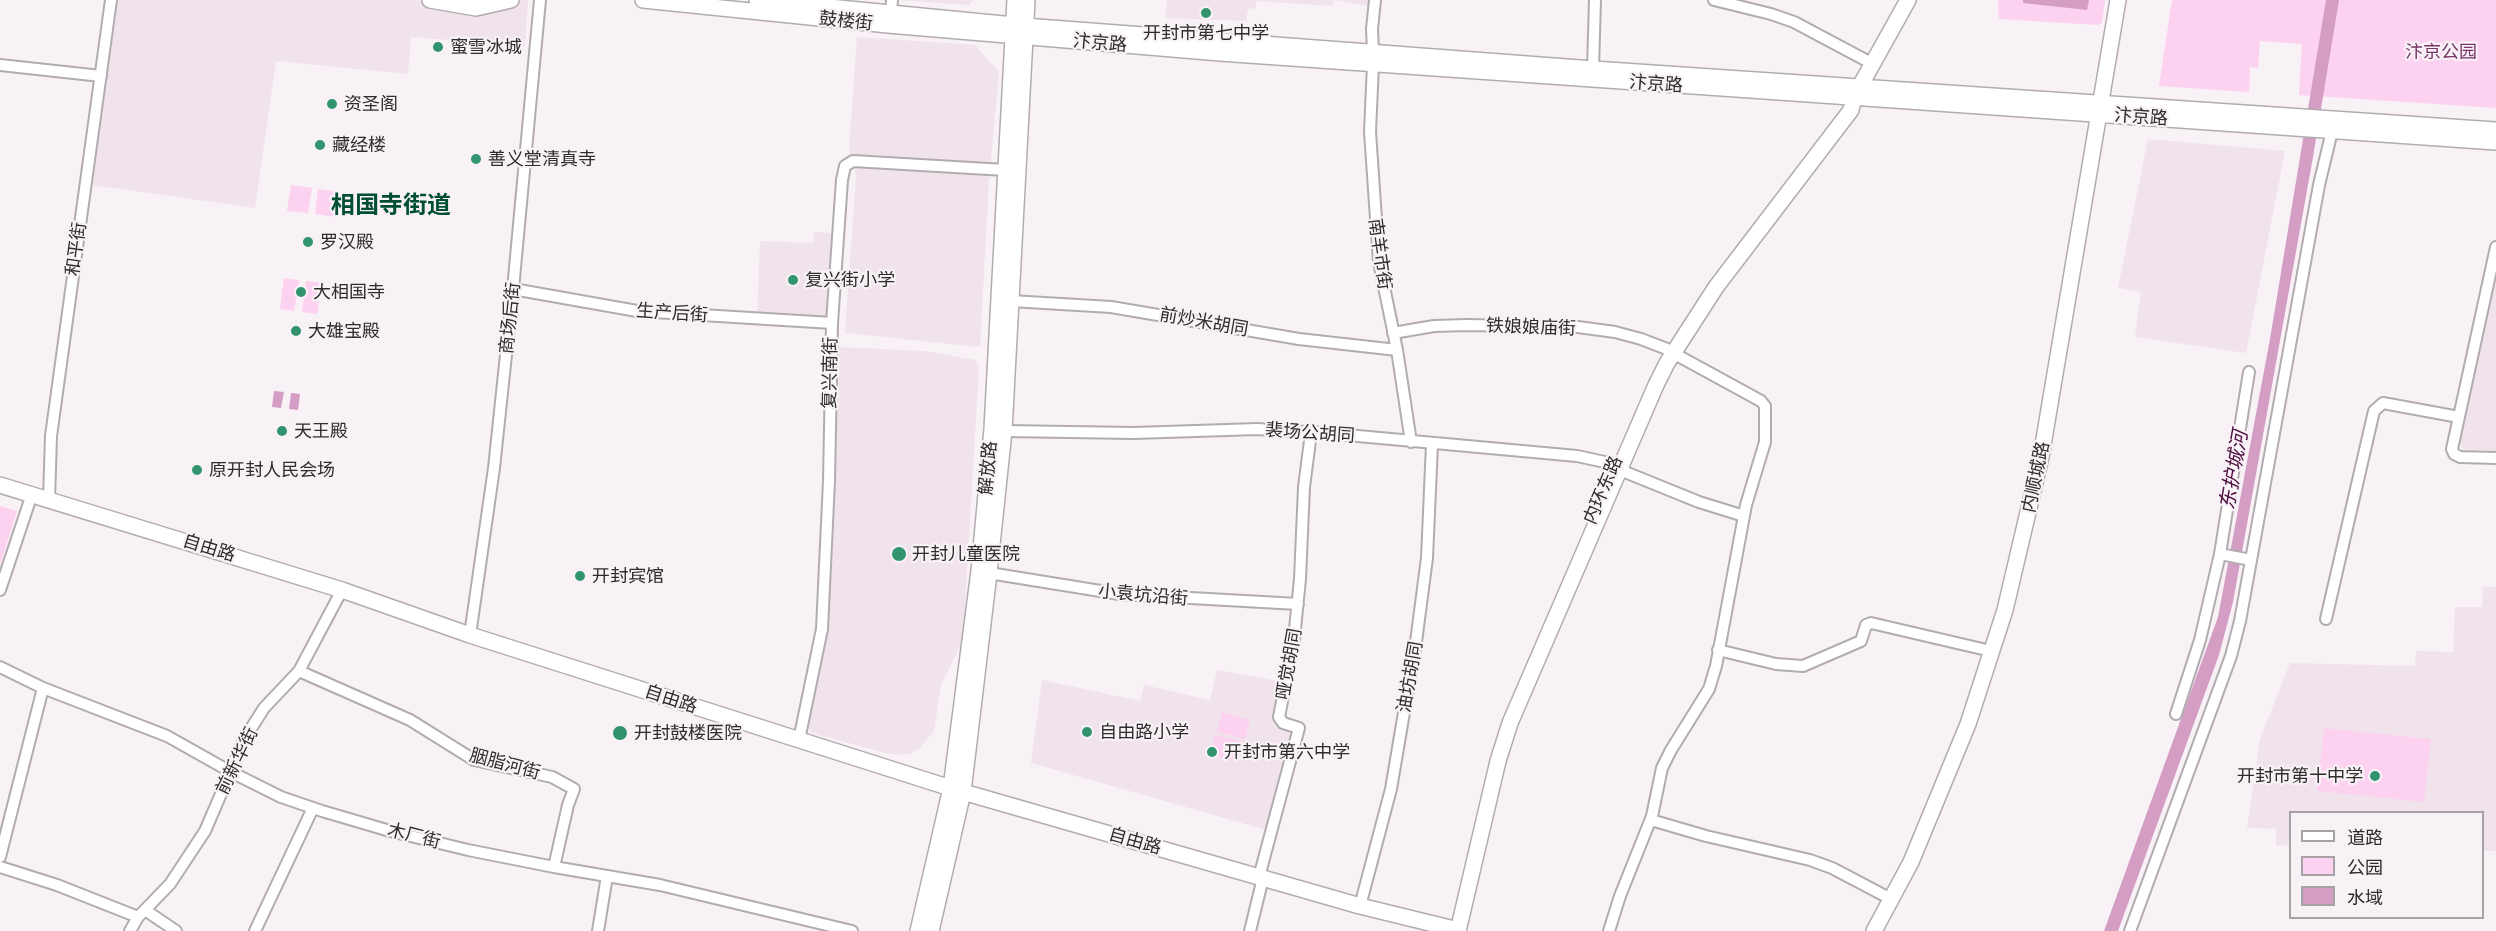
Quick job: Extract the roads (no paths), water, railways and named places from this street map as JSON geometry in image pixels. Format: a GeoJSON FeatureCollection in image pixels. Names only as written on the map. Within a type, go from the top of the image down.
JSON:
{"type":"FeatureCollection","features":[{"type":"Feature","properties":{"kind":"street","name":"和平街"},"geometry":{"type":"LineString","coordinates":[[49,500],[51,436],[111,0]]}},
{"type":"Feature","properties":{"kind":"street"},"geometry":{"type":"LineString","coordinates":[[430,0],[476,8],[511,0]]}},
{"type":"Feature","properties":{"kind":"street","name":"商场后街"},"geometry":{"type":"LineString","coordinates":[[470,634],[494,468],[540,0]]}},
{"type":"Feature","properties":{"kind":"street","name":"鼓楼街"},"geometry":{"type":"LineString","coordinates":[[643,0],[1018,31]]}},
{"type":"Feature","properties":{"kind":"street","name":"鼓楼街"},"geometry":{"type":"LineString","coordinates":[[757,0],[892,7],[1018,31]]}},
{"type":"Feature","properties":{"kind":"street","name":"解放路"},"geometry":{"type":"LineString","coordinates":[[931,931],[957,790],[989,573],[1004,431],[1011,301],[1018,31],[1015,0]]}},
{"type":"Feature","properties":{"kind":"street","name":"解放路"},"geometry":{"type":"LineString","coordinates":[[918,931],[957,790],[990,453],[1005,170],[1018,31],[1026,0]]}},
{"type":"Feature","properties":{"kind":"street","name":"南羊市街"},"geometry":{"type":"LineString","coordinates":[[1376,0],[1372,29],[1371,167],[1379,262],[1397,350],[1411,442]]}},
{"type":"Feature","properties":{"kind":"street"},"geometry":{"type":"LineString","coordinates":[[1593,69],[1595,0]]}},
{"type":"Feature","properties":{"kind":"street"},"geometry":{"type":"LineString","coordinates":[[1714,0],[1794,22],[1873,64]]}},
{"type":"Feature","properties":{"kind":"street","name":"内环东路"},"geometry":{"type":"LineString","coordinates":[[1457,930],[1498,761],[1510,723],[1617,467],[1648,382],[1670,351],[1710,283],[1857,92],[1908,0]]}},
{"type":"Feature","properties":{"kind":"street","name":"内顺城路"},"geometry":{"type":"LineString","coordinates":[[1874,931],[1911,862],[1968,724],[2010,590],[2041,457],[2118,0]]}},
{"type":"Feature","properties":{"kind":"street","name":"汴京路"},"geometry":{"type":"LineString","coordinates":[[1018,31],[1373,58],[2301,122],[2329,126]]}},
{"type":"Feature","properties":{"kind":"street","name":"汴京路"},"geometry":{"type":"LineString","coordinates":[[1373,58],[1593,69],[1857,92]]}},
{"type":"Feature","properties":{"kind":"street"},"geometry":{"type":"LineString","coordinates":[[0,65],[101,76]]}},
{"type":"Feature","properties":{"kind":"street"},"geometry":{"type":"LineString","coordinates":[[2329,126],[2496,130]]}},
{"type":"Feature","properties":{"kind":"street"},"geometry":{"type":"LineString","coordinates":[[2329,126],[2496,142]]}},
{"type":"Feature","properties":{"kind":"street"},"geometry":{"type":"LineString","coordinates":[[2130,931],[2230,656],[2240,621],[2247,559],[2329,126]]}},
{"type":"Feature","properties":{"kind":"street","name":"复兴南街"},"geometry":{"type":"LineString","coordinates":[[799,740],[822,628],[829,481],[832,323],[842,180],[845,166],[853,161],[1005,170]]}},
{"type":"Feature","properties":{"kind":"street"},"geometry":{"type":"LineString","coordinates":[[2496,247],[2452,449],[2454,454],[2496,458]]}},
{"type":"Feature","properties":{"kind":"street","name":"生产后街"},"geometry":{"type":"LineString","coordinates":[[513,289],[637,311],[832,323]]}},
{"type":"Feature","properties":{"kind":"street","name":"前炒米胡同"},"geometry":{"type":"LineString","coordinates":[[1011,301],[1111,307],[1309,340],[1397,350]]}},
{"type":"Feature","properties":{"kind":"street","name":"铁娘娘庙街"},"geometry":{"type":"LineString","coordinates":[[1393,333],[1456,325],[1578,327],[1615,332],[1641,339],[1670,351],[1761,401],[1765,406],[1765,442],[1744,516]]}},
{"type":"Feature","properties":{"kind":"street"},"geometry":{"type":"LineString","coordinates":[[2176,714],[2224,555],[2249,372]]}},
{"type":"Feature","properties":{"kind":"street"},"geometry":{"type":"LineString","coordinates":[[2326,619],[2374,411],[2383,403],[2459,417]]}},
{"type":"Feature","properties":{"kind":"street","name":"裴场公胡同"},"geometry":{"type":"LineString","coordinates":[[1004,431],[1134,433],[1257,429],[1577,456],[1617,467],[1699,502],[1744,516]]}},
{"type":"Feature","properties":{"kind":"street","name":"哑觉胡同"},"geometry":{"type":"LineString","coordinates":[[1261,877],[1299,728],[1283,723],[1279,717],[1294,639],[1298,604],[1304,487],[1311,432]]}},
{"type":"Feature","properties":{"kind":"street","name":"油坊胡同"},"geometry":{"type":"LineString","coordinates":[[1360,906],[1391,789],[1416,642],[1427,558],[1432,444]]}},
{"type":"Feature","properties":{"kind":"street","name":"自由路"},"geometry":{"type":"LineString","coordinates":[[0,485],[342,590],[470,634],[957,790],[1360,906],[1457,930]]}},
{"type":"Feature","properties":{"kind":"street"},"geometry":{"type":"LineString","coordinates":[[0,590],[32,494]]}},
{"type":"Feature","properties":{"kind":"street"},"geometry":{"type":"LineString","coordinates":[[1609,931],[1620,896],[1651,820],[1662,768],[1709,689],[1744,516]]}},
{"type":"Feature","properties":{"kind":"street"},"geometry":{"type":"LineString","coordinates":[[2224,555],[2247,559]]}},
{"type":"Feature","properties":{"kind":"street","name":"小袁坑沿街"},"geometry":{"type":"LineString","coordinates":[[989,573],[1119,594],[1298,604]]}},
{"type":"Feature","properties":{"kind":"street","name":"前新华街"},"geometry":{"type":"LineString","coordinates":[[130,931],[142,914],[170,884],[205,831],[246,738],[264,708],[299,671],[342,590]]}},
{"type":"Feature","properties":{"kind":"street"},"geometry":{"type":"LineString","coordinates":[[1718,650],[1785,665],[1803,666],[1861,641],[1866,625],[1871,623],[1991,651]]}},
{"type":"Feature","properties":{"kind":"street","name":"木厂街"},"geometry":{"type":"LineString","coordinates":[[0,668],[43,688],[167,736],[231,772],[281,796],[313,808],[390,831],[554,867],[660,885],[852,931]]}},
{"type":"Feature","properties":{"kind":"street","name":"胭脂河街"},"geometry":{"type":"LineString","coordinates":[[299,671],[410,720],[474,760],[552,777],[574,789],[568,805],[554,867]]}},
{"type":"Feature","properties":{"kind":"street"},"geometry":{"type":"LineString","coordinates":[[0,857],[43,688]]}},
{"type":"Feature","properties":{"kind":"street"},"geometry":{"type":"LineString","coordinates":[[255,931],[313,808]]}},
{"type":"Feature","properties":{"kind":"street"},"geometry":{"type":"LineString","coordinates":[[1651,820],[1706,836],[1810,860],[1891,899]]}},
{"type":"Feature","properties":{"kind":"street"},"geometry":{"type":"LineString","coordinates":[[0,867],[142,914],[176,931]]}},
{"type":"Feature","properties":{"kind":"street"},"geometry":{"type":"LineString","coordinates":[[598,931],[607,876]]}},
{"type":"Feature","properties":{"kind":"street"},"geometry":{"type":"LineString","coordinates":[[1250,931],[1261,877]]}},
{"type":"Feature","properties":{"kind":"water"},"geometry":{"type":"Polygon","coordinates":[[[2023,0],[2089,0],[2087,10],[2023,3],[2023,0]]]}},
{"type":"Feature","properties":{"kind":"water"},"geometry":{"type":"Polygon","coordinates":[[[2326,0],[2339,0],[2233,602],[2219,655],[2118,931],[2104,931],[2218,617],[2270,339],[2326,0]]]}},
{"type":"Feature","properties":{"kind":"water"},"geometry":{"type":"Polygon","coordinates":[[[274,391],[284,392],[281,408],[272,407],[274,391]]]}},
{"type":"Feature","properties":{"kind":"water"},"geometry":{"type":"Polygon","coordinates":[[[291,393],[300,394],[298,410],[289,409],[291,393]]]}},
{"type":"Feature","properties":{"kind":"place","name":"开封市第七中学"},"geometry":{"type":"Point","coordinates":[1206,13]}},
{"type":"Feature","properties":{"kind":"place","name":"蜜雪冰城"},"geometry":{"type":"Point","coordinates":[438,47]}},
{"type":"Feature","properties":{"kind":"place","name":"资圣阁"},"geometry":{"type":"Point","coordinates":[332,104]}},
{"type":"Feature","properties":{"kind":"place","name":"藏经楼"},"geometry":{"type":"Point","coordinates":[320,145]}},
{"type":"Feature","properties":{"kind":"place","name":"善义堂清真寺"},"geometry":{"type":"Point","coordinates":[476,159]}},
{"type":"Feature","properties":{"kind":"place","name":"罗汉殿"},"geometry":{"type":"Point","coordinates":[308,242]}},
{"type":"Feature","properties":{"kind":"place","name":"复兴街小学"},"geometry":{"type":"Point","coordinates":[793,280]}},
{"type":"Feature","properties":{"kind":"place","name":"大相国寺"},"geometry":{"type":"Point","coordinates":[301,292]}},
{"type":"Feature","properties":{"kind":"place","name":"大雄宝殿"},"geometry":{"type":"Point","coordinates":[296,331]}},
{"type":"Feature","properties":{"kind":"place","name":"天王殿"},"geometry":{"type":"Point","coordinates":[282,431]}},
{"type":"Feature","properties":{"kind":"place","name":"原开封人民会场"},"geometry":{"type":"Point","coordinates":[197,470]}},
{"type":"Feature","properties":{"kind":"place","name":"开封儿童医院"},"geometry":{"type":"Point","coordinates":[899,554]}},
{"type":"Feature","properties":{"kind":"place","name":"开封宾馆"},"geometry":{"type":"Point","coordinates":[580,576]}},
{"type":"Feature","properties":{"kind":"place","name":"自由路小学"},"geometry":{"type":"Point","coordinates":[1087,732]}},
{"type":"Feature","properties":{"kind":"place","name":"开封鼓楼医院"},"geometry":{"type":"Point","coordinates":[620,733]}},
{"type":"Feature","properties":{"kind":"place","name":"开封市第六中学"},"geometry":{"type":"Point","coordinates":[1212,752]}},
{"type":"Feature","properties":{"kind":"place","name":"开封市第十中学"},"geometry":{"type":"Point","coordinates":[2375,776]}},
{"type":"Feature","properties":{"kind":"district","name":"相国寺街道"},"geometry":{"type":"Point","coordinates":[391,205]}},
{"type":"Feature","properties":{"kind":"park label","name":"汴京公园"},"geometry":{"type":"Point","coordinates":[2441,52]}},
{"type":"Feature","properties":{"kind":"water label","name":"东护城河"},"geometry":{"type":"Point","coordinates":[2234,470]}}]}
